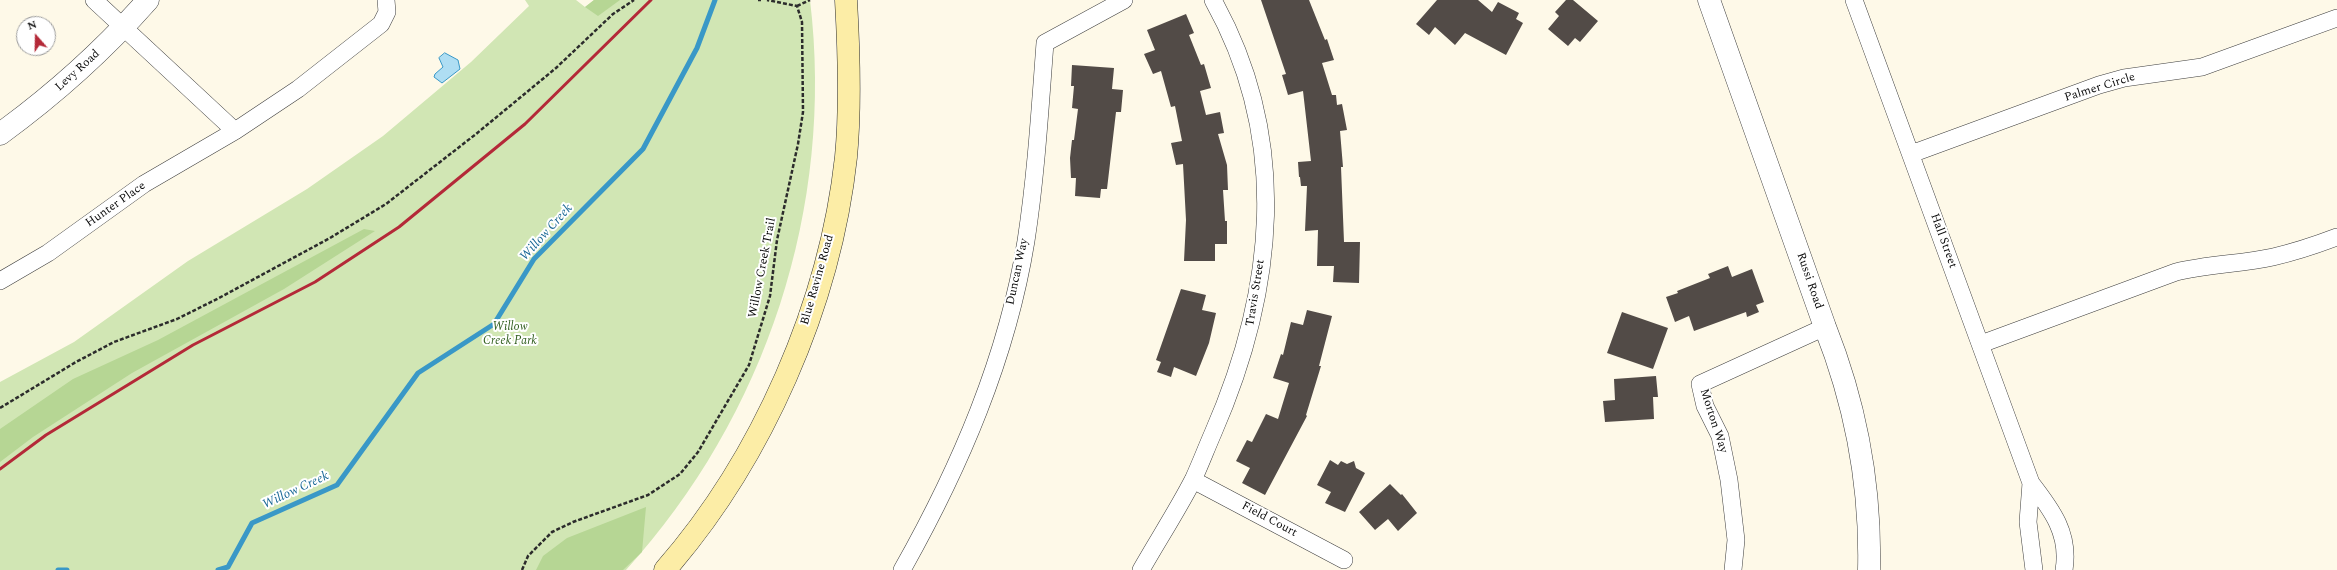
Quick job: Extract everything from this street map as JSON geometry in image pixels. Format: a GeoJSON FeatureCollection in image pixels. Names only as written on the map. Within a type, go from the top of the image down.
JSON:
{"type":"FeatureCollection","features":[{"type":"Feature","properties":{"kind":"main road","name":"Blue Ravine Road"},"geometry":{"type":"LineString","coordinates":[[665,570],[722,496],[750,447],[772,404],[812,308],[839,204],[846,157],[849,82],[846,0]]}},
{"type":"Feature","properties":{"kind":"street"},"geometry":{"type":"LineString","coordinates":[[94,0],[235,131]]}},
{"type":"Feature","properties":{"kind":"street","name":"Levy Road"},"geometry":{"type":"LineString","coordinates":[[0,134],[74,76],[124,28],[148,0]]}},
{"type":"Feature","properties":{"kind":"street","name":"Hunter Place"},"geometry":{"type":"LineString","coordinates":[[0,281],[48,252],[144,184],[235,131],[298,89],[381,24],[387,12],[386,0]]}},
{"type":"Feature","properties":{"kind":"street","name":"Duncan Way"},"geometry":{"type":"LineString","coordinates":[[902,570],[930,520],[959,462],[983,401],[1003,339],[1025,243],[1032,194],[1045,43],[1124,0]]}},
{"type":"Feature","properties":{"kind":"street","name":"Travis Street"},"geometry":{"type":"LineString","coordinates":[[1141,570],[1193,480],[1239,369],[1251,327],[1260,285],[1266,191],[1263,148],[1253,98],[1241,59],[1213,0]]}},
{"type":"Feature","properties":{"kind":"street","name":"Russi Road"},"geometry":{"type":"LineString","coordinates":[[1709,0],[1825,327],[1841,366],[1861,449],[1870,538],[1869,570]]}},
{"type":"Feature","properties":{"kind":"street","name":"Hall Street"},"geometry":{"type":"LineString","coordinates":[[1854,0],[2031,483],[2055,515],[2067,553],[2064,570]]}},
{"type":"Feature","properties":{"kind":"street","name":"Palmer Circle"},"geometry":{"type":"LineString","coordinates":[[1911,154],[2099,85],[2124,78],[2177,72],[2202,67],[2337,18]]}},
{"type":"Feature","properties":{"kind":"street"},"geometry":{"type":"LineString","coordinates":[[1981,344],[2176,272],[2203,266],[2271,257],[2298,251],[2337,237]]}},
{"type":"Feature","properties":{"kind":"street","name":"Morton Way"},"geometry":{"type":"LineString","coordinates":[[1733,570],[1736,540],[1729,480],[1720,436],[1705,406],[1700,384],[1825,327]]}},
{"type":"Feature","properties":{"kind":"street","name":"Field Court"},"geometry":{"type":"LineString","coordinates":[[1193,480],[1344,560]]}},
{"type":"Feature","properties":{"kind":"street","name":"Hall Street"},"geometry":{"type":"LineString","coordinates":[[2031,483],[2028,522],[2034,570]]}},
{"type":"Feature","properties":{"kind":"path"},"geometry":{"type":"LineString","coordinates":[[0,408],[76,362],[114,342],[191,312],[330,238],[386,204],[441,163],[556,68],[614,14],[634,0]]}},
{"type":"Feature","properties":{"kind":"path"},"geometry":{"type":"LineString","coordinates":[[767,0],[769,2],[791,3],[797,6],[810,0]]}},
{"type":"Feature","properties":{"kind":"path","name":"Willow Creek Trail"},"geometry":{"type":"LineString","coordinates":[[522,570],[528,556],[552,532],[573,522],[648,495],[680,474],[698,452],[749,365],[770,296],[777,240],[798,144],[803,112],[802,22],[797,6]]}},
{"type":"Feature","properties":{"kind":"green space","name":"Willow Creek Park"},"geometry":{"type":"Polygon","coordinates":[[[525,0],[576,0],[585,7],[594,0],[810,0],[815,78],[811,155],[800,231],[780,305],[752,377],[717,445],[675,510],[626,570],[0,570],[0,382],[74,342],[188,261],[307,189],[383,136],[471,62],[529,6],[525,0]]]}},
{"type":"Feature","properties":{"kind":"green space"},"geometry":{"type":"Polygon","coordinates":[[[594,0],[620,0],[598,16],[585,7],[594,0]]]}},
{"type":"Feature","properties":{"kind":"green space"},"geometry":{"type":"Polygon","coordinates":[[[364,229],[375,231],[284,289],[132,373],[33,437],[0,462],[0,429],[73,379],[158,340],[364,229]]]}},
{"type":"Feature","properties":{"kind":"green space"},"geometry":{"type":"Polygon","coordinates":[[[646,507],[642,552],[623,570],[536,570],[543,556],[567,538],[646,507]]]}},
{"type":"Feature","properties":{"kind":"water"},"geometry":{"type":"Polygon","coordinates":[[[445,53],[458,60],[460,69],[442,83],[434,77],[435,74],[443,67],[439,58],[445,53]]]}},
{"type":"Feature","properties":{"kind":"building"},"geometry":{"type":"Polygon","coordinates":[[[1261,0],[1309,0],[1325,40],[1327,39],[1334,60],[1322,63],[1332,95],[1336,95],[1337,105],[1342,104],[1347,130],[1340,131],[1343,167],[1341,167],[1344,242],[1360,242],[1359,283],[1333,282],[1334,266],[1317,266],[1318,230],[1305,231],[1307,186],[1301,186],[1299,177],[1298,162],[1311,161],[1303,91],[1288,95],[1282,75],[1286,74],[1261,0]]]}},
{"type":"Feature","properties":{"kind":"building"},"geometry":{"type":"Polygon","coordinates":[[[1437,0],[1478,0],[1492,12],[1498,2],[1519,13],[1516,19],[1523,23],[1506,55],[1465,33],[1455,45],[1435,27],[1429,35],[1416,24],[1437,0]]]}},
{"type":"Feature","properties":{"kind":"building"},"geometry":{"type":"Polygon","coordinates":[[[1566,0],[1573,0],[1598,21],[1580,42],[1575,38],[1568,46],[1548,29],[1559,16],[1555,12],[1566,0]]]}},
{"type":"Feature","properties":{"kind":"building"},"geometry":{"type":"Polygon","coordinates":[[[1186,14],[1194,33],[1189,35],[1201,65],[1204,64],[1211,88],[1200,91],[1206,115],[1220,112],[1224,133],[1218,134],[1227,165],[1228,190],[1223,190],[1225,221],[1227,221],[1227,244],[1215,244],[1215,261],[1184,261],[1186,220],[1183,164],[1176,165],[1171,143],[1182,141],[1175,106],[1171,107],[1161,71],[1153,74],[1144,54],[1155,50],[1147,30],[1186,14]]]}},
{"type":"Feature","properties":{"kind":"building"},"geometry":{"type":"Polygon","coordinates":[[[1072,65],[1114,68],[1112,89],[1123,90],[1121,112],[1116,112],[1107,189],[1101,189],[1100,198],[1075,196],[1076,178],[1071,178],[1070,158],[1078,109],[1072,108],[1074,86],[1071,86],[1072,65]]]}},
{"type":"Feature","properties":{"kind":"building"},"geometry":{"type":"Polygon","coordinates":[[[1728,266],[1732,277],[1752,269],[1764,302],[1756,305],[1759,312],[1747,317],[1746,312],[1694,331],[1689,316],[1675,322],[1666,297],[1710,278],[1708,274],[1728,266]]]}},
{"type":"Feature","properties":{"kind":"building"},"geometry":{"type":"Polygon","coordinates":[[[1181,289],[1206,295],[1202,310],[1216,313],[1209,343],[1196,376],[1174,367],[1171,377],[1157,372],[1161,362],[1156,360],[1181,289]]]}},
{"type":"Feature","properties":{"kind":"building"},"geometry":{"type":"Polygon","coordinates":[[[1307,310],[1332,316],[1319,366],[1321,366],[1306,415],[1307,416],[1265,495],[1242,483],[1250,468],[1236,461],[1247,440],[1252,442],[1266,414],[1278,419],[1289,383],[1273,378],[1281,354],[1283,355],[1291,322],[1303,325],[1307,310]]]}},
{"type":"Feature","properties":{"kind":"building"},"geometry":{"type":"Polygon","coordinates":[[[1622,312],[1668,328],[1653,369],[1607,353],[1622,312]]]}},
{"type":"Feature","properties":{"kind":"building"},"geometry":{"type":"Polygon","coordinates":[[[1656,376],[1658,397],[1653,397],[1654,419],[1605,422],[1603,401],[1615,400],[1614,379],[1656,376]]]}},
{"type":"Feature","properties":{"kind":"building"},"geometry":{"type":"Polygon","coordinates":[[[1330,460],[1338,465],[1341,461],[1347,464],[1354,461],[1356,468],[1365,473],[1345,512],[1325,503],[1331,492],[1317,485],[1330,460]]]}},
{"type":"Feature","properties":{"kind":"building"},"geometry":{"type":"Polygon","coordinates":[[[1390,484],[1401,495],[1402,494],[1417,513],[1398,531],[1388,519],[1375,530],[1359,512],[1390,484]]]}},
{"type":"Feature","properties":{"kind":"waterway","name":"Willow Creek"},"geometry":{"type":"LineString","coordinates":[[218,570],[228,567],[252,523],[337,485],[418,373],[494,324],[534,259],[643,149],[697,48],[715,0]]}},
{"type":"Feature","properties":{"kind":"waterway"},"geometry":{"type":"LineString","coordinates":[[58,570],[67,570]]}},
{"type":"Feature","properties":{"kind":"railway"},"geometry":{"type":"LineString","coordinates":[[0,469],[46,435],[193,345],[315,282],[399,227],[525,124],[651,0]]}}]}
